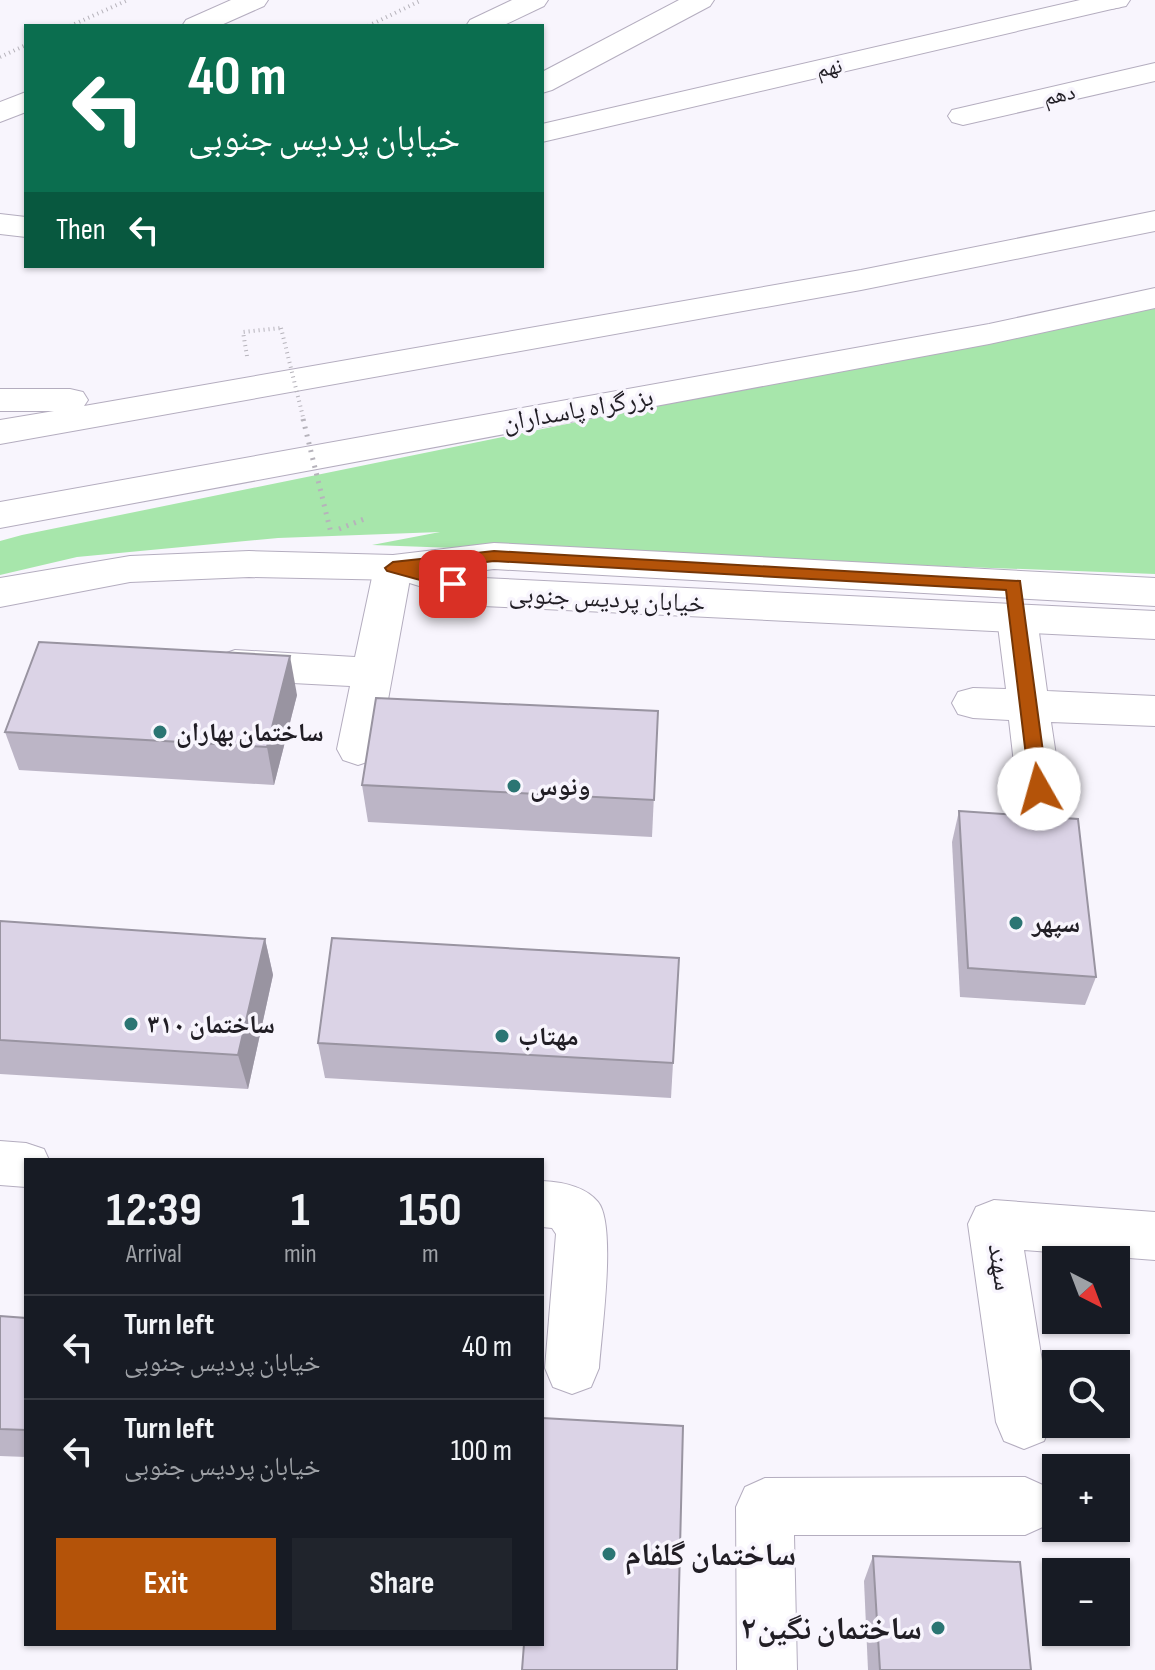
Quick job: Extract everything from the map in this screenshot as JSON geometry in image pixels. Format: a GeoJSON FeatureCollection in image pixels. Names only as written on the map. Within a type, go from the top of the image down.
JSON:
{"type":"FeatureCollection","features":[{"type":"Feature","properties":{"kind":"main road"},"geometry":{"type":"LineString","coordinates":[[200,24],[254,0]]}},
{"type":"Feature","properties":{"kind":"main road"},"geometry":{"type":"LineString","coordinates":[[484,24],[534,0]]}},
{"type":"Feature","properties":{"kind":"main road"},"geometry":{"type":"LineString","coordinates":[[544,83],[700,0]]}},
{"type":"Feature","properties":{"kind":"main road","name":"نهم"},"geometry":{"type":"LineString","coordinates":[[544,133],[1112,0]]}},
{"type":"Feature","properties":{"kind":"main road","name":"دهم"},"geometry":{"type":"LineString","coordinates":[[963,116],[1155,72]]}},
{"type":"Feature","properties":{"kind":"main road"},"geometry":{"type":"LineString","coordinates":[[0,113],[24,102]]}},
{"type":"Feature","properties":{"kind":"main road"},"geometry":{"type":"LineString","coordinates":[[0,432],[861,280],[1155,221]]}},
{"type":"Feature","properties":{"kind":"main road"},"geometry":{"type":"LineString","coordinates":[[0,224],[24,227]]}},
{"type":"Feature","properties":{"kind":"main road","name":"بزرگراه پاسداران"},"geometry":{"type":"LineString","coordinates":[[0,515],[989,334],[1155,298]]}},
{"type":"Feature","properties":{"kind":"main road"},"geometry":{"type":"LineString","coordinates":[[0,400],[188,400]]}},
{"type":"Feature","properties":{"kind":"main road","name":"خیابان پردیس جنوبی"},"geometry":{"type":"LineString","coordinates":[[0,593],[130,569],[249,564],[393,568],[483,592],[1016,602],[1155,592]]}},
{"type":"Feature","properties":{"kind":"main road"},"geometry":{"type":"LineString","coordinates":[[358,749],[393,568]]}},
{"type":"Feature","properties":{"kind":"main road"},"geometry":{"type":"LineString","coordinates":[[1016,602],[1039,789]]}},
{"type":"Feature","properties":{"kind":"main road","name":"خیابان پردیس جنوبی"},"geometry":{"type":"LineString","coordinates":[[1016,602],[1155,625]]}},
{"type":"Feature","properties":{"kind":"main road"},"geometry":{"type":"LineString","coordinates":[[196,663],[372,673]]}},
{"type":"Feature","properties":{"kind":"main road"},"geometry":{"type":"LineString","coordinates":[[973,703],[1155,711]]}},
{"type":"Feature","properties":{"kind":"main road"},"geometry":{"type":"LineString","coordinates":[[0,1163],[24,1165]]}},
{"type":"Feature","properties":{"kind":"main road"},"geometry":{"type":"LineString","coordinates":[[552,1205],[580,1219],[582,1234],[572,1368]]}},
{"type":"Feature","properties":{"kind":"main road","name":"سهند"},"geometry":{"type":"LineString","coordinates":[[1024,1422],[994,1224],[1155,1236]]}},
{"type":"Feature","properties":{"kind":"main road"},"geometry":{"type":"LineString","coordinates":[[767,1670],[765,1507],[1025,1506]]}},
{"type":"Feature","properties":{"kind":"path"},"geometry":{"type":"LineString","coordinates":[[74,24],[128,0]]}},
{"type":"Feature","properties":{"kind":"path"},"geometry":{"type":"LineString","coordinates":[[372,24],[422,0]]}},
{"type":"Feature","properties":{"kind":"path"},"geometry":{"type":"LineString","coordinates":[[0,57],[24,46]]}},
{"type":"Feature","properties":{"kind":"path"},"geometry":{"type":"LineString","coordinates":[[243,332],[281,328],[331,533],[364,519]]}},
{"type":"Feature","properties":{"kind":"green space"},"geometry":{"type":"Polygon","coordinates":[[[1155,304],[1155,574],[372,545],[440,532],[278,538],[77,557],[0,575],[0,541],[22,535],[1155,304]]]}},
{"type":"Feature","properties":{"kind":"building"},"geometry":{"type":"Polygon","coordinates":[[[39,642],[290,656],[267,747],[5,732],[39,642]]]}},
{"type":"Feature","properties":{"kind":"building"},"geometry":{"type":"Polygon","coordinates":[[[376,698],[658,711],[654,800],[362,785],[376,698]]]}},
{"type":"Feature","properties":{"kind":"building","name":"سپهر"},"geometry":{"type":"Polygon","coordinates":[[[959,811],[1078,819],[1096,977],[968,968],[959,811]]]}},
{"type":"Feature","properties":{"kind":"building","name":"ساختمان ۳۱۰"},"geometry":{"type":"Polygon","coordinates":[[[0,921],[265,939],[238,1055],[0,1040],[0,921]]]}},
{"type":"Feature","properties":{"kind":"building","name":"مهتاب"},"geometry":{"type":"Polygon","coordinates":[[[332,938],[679,958],[673,1063],[318,1043],[332,938]]]}},
{"type":"Feature","properties":{"kind":"building"},"geometry":{"type":"Polygon","coordinates":[[[0,1316],[24,1318],[24,1430],[0,1429],[0,1316]]]}},
{"type":"Feature","properties":{"kind":"building","name":"ساختمان گلفام"},"geometry":{"type":"Polygon","coordinates":[[[544,1418],[683,1426],[677,1670],[522,1670],[524,1646],[544,1646],[544,1418]]]}},
{"type":"Feature","properties":{"kind":"building","name":"ساختمان نگین۲"},"geometry":{"type":"Polygon","coordinates":[[[873,1556],[1020,1562],[1031,1670],[880,1670],[873,1556]]]}},
{"type":"Feature","properties":{"kind":"place","name":"ساختمان بهاران"},"geometry":{"type":"Point","coordinates":[160,732]}},
{"type":"Feature","properties":{"kind":"place","name":"ونوس"},"geometry":{"type":"Point","coordinates":[514,786]}},
{"type":"Feature","properties":{"kind":"place","name":"سپهر"},"geometry":{"type":"Point","coordinates":[1016,923]}},
{"type":"Feature","properties":{"kind":"place","name":"ساختمان ۳۱۰"},"geometry":{"type":"Point","coordinates":[131,1024]}},
{"type":"Feature","properties":{"kind":"place","name":"مهتاب"},"geometry":{"type":"Point","coordinates":[502,1036]}},
{"type":"Feature","properties":{"kind":"place","name":"ساختمان گلفام"},"geometry":{"type":"Point","coordinates":[609,1554]}},
{"type":"Feature","properties":{"kind":"place","name":"ساختمان نگین۲"},"geometry":{"type":"Point","coordinates":[938,1628]}},
{"type":"Feature","properties":{"kind":"route"},"geometry":{"type":"LineString","coordinates":[[453,584],[393,568],[494,556],[1014,585],[1039,789]]}}]}
